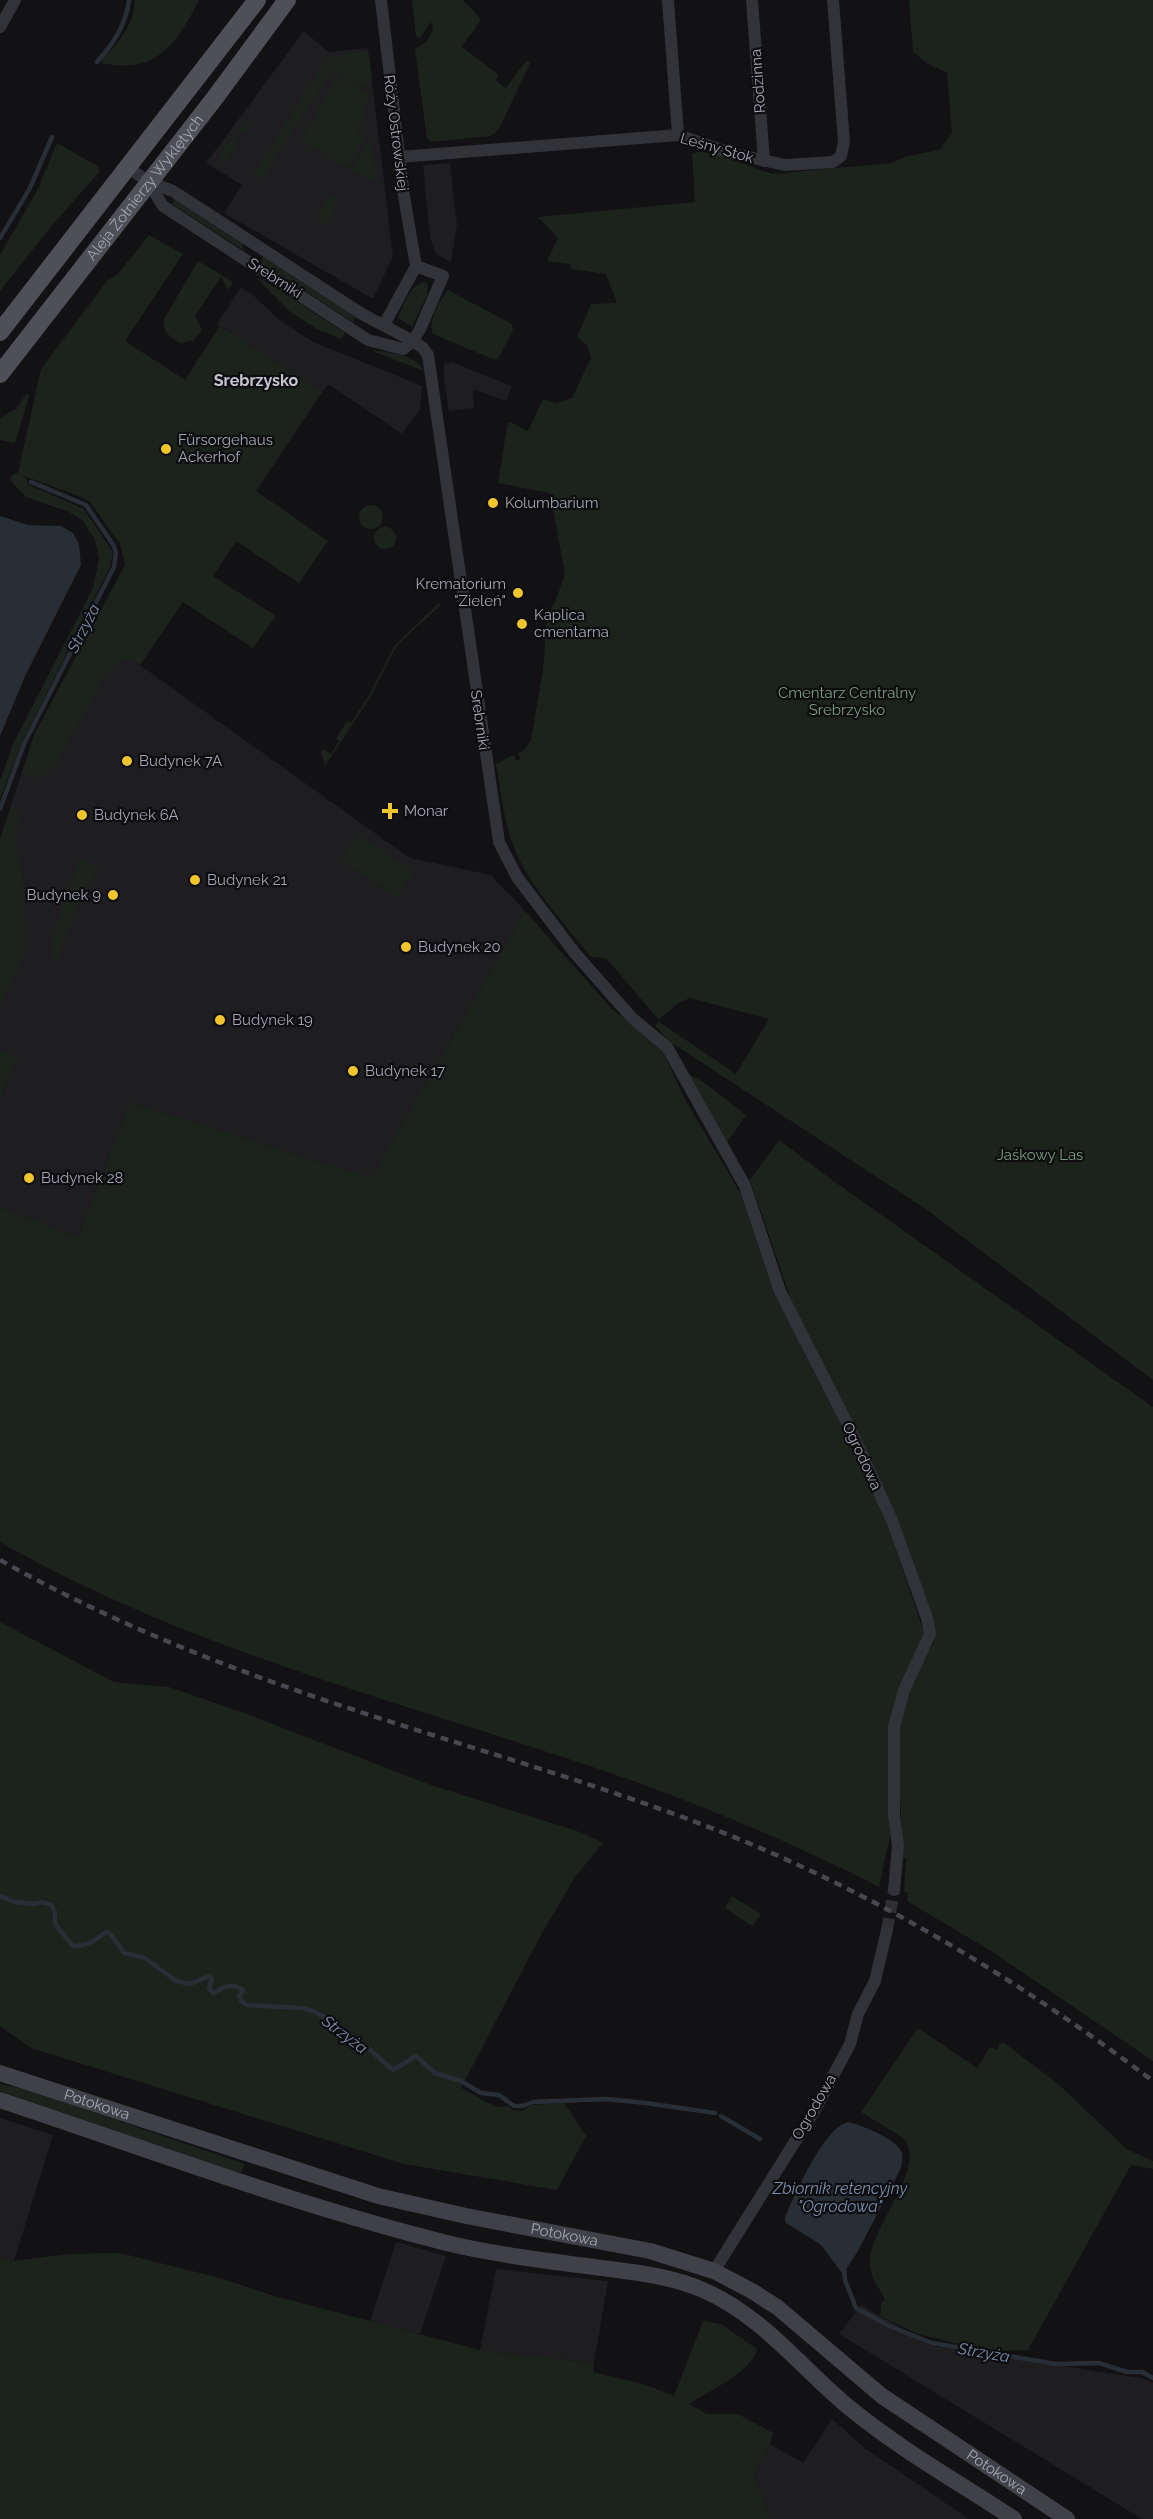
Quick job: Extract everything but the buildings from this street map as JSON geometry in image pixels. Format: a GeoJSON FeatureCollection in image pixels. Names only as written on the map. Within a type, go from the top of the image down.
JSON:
{"type":"FeatureCollection","features":[{"type":"Feature","properties":{"kind":"main road","name":"Aleja Żołnierzy Wyklętych"},"geometry":{"type":"LineString","coordinates":[[0,332],[257,0]]}},
{"type":"Feature","properties":{"kind":"main road","name":"Aleja Żołnierzy Wyklętych"},"geometry":{"type":"LineString","coordinates":[[0,374],[214,99],[286,0]]}},
{"type":"Feature","properties":{"kind":"main road","name":"Potokowa"},"geometry":{"type":"LineString","coordinates":[[0,2073],[378,2196],[418,2206],[650,2251],[714,2271],[752,2291],[793,2319],[882,2396],[1067,2519]]}},
{"type":"Feature","properties":{"kind":"main road","name":"Potokowa"},"geometry":{"type":"LineString","coordinates":[[0,2100],[336,2213],[457,2245],[632,2272],[686,2284],[734,2306],[777,2340],[827,2388],[872,2426],[1014,2519]]}},
{"type":"Feature","properties":{"kind":"main road"},"geometry":{"type":"LineString","coordinates":[[247,2184],[257,2158]]}},
{"type":"Feature","properties":{"kind":"main road"},"geometry":{"type":"LineString","coordinates":[[777,2340],[793,2319]]}},
{"type":"Feature","properties":{"kind":"street"},"geometry":{"type":"LineString","coordinates":[[0,27],[15,0]]}},
{"type":"Feature","properties":{"kind":"street","name":"Róży Ostrowskiej"},"geometry":{"type":"LineString","coordinates":[[381,0],[399,157],[416,266]]}},
{"type":"Feature","properties":{"kind":"street"},"geometry":{"type":"LineString","coordinates":[[668,0],[678,135]]}},
{"type":"Feature","properties":{"kind":"street","name":"Rodzinna"},"geometry":{"type":"LineString","coordinates":[[752,0],[764,161]]}},
{"type":"Feature","properties":{"kind":"street","name":"Leśny Stok"},"geometry":{"type":"LineString","coordinates":[[399,157],[678,135],[730,153],[785,165],[833,162],[841,156],[844,142],[833,0]]}},
{"type":"Feature","properties":{"kind":"street","name":"Srebrniki"},"geometry":{"type":"LineString","coordinates":[[128,167],[148,182],[173,191],[362,314],[423,348],[428,355],[499,842],[517,877],[574,952],[632,1018],[667,1047]]}},
{"type":"Feature","properties":{"kind":"street","name":"Srebrniki"},"geometry":{"type":"LineString","coordinates":[[148,182],[163,206],[368,340],[403,349],[412,341]]}},
{"type":"Feature","properties":{"kind":"street"},"geometry":{"type":"LineString","coordinates":[[252,263],[262,249]]}},
{"type":"Feature","properties":{"kind":"street"},"geometry":{"type":"LineString","coordinates":[[384,325],[416,266],[443,276],[420,329],[412,341]]}},
{"type":"Feature","properties":{"kind":"street","name":"Ogrodowa"},"geometry":{"type":"LineString","coordinates":[[667,1047],[746,1186],[780,1291],[837,1403],[891,1518],[927,1618],[930,1634],[907,1682],[894,1727],[894,1815],[898,1846],[894,1890]]}},
{"type":"Feature","properties":{"kind":"street","name":"Ogrodowa"},"geometry":{"type":"LineString","coordinates":[[714,2271],[816,2108],[850,2044],[858,2014],[877,1973],[887,1930]]}},
{"type":"Feature","properties":{"kind":"shaded area"},"geometry":{"type":"Polygon","coordinates":[[[304,31],[328,52],[368,48],[393,256],[373,299],[224,213],[242,185],[206,163],[304,31]]]}},
{"type":"Feature","properties":{"kind":"shaded area"},"geometry":{"type":"Polygon","coordinates":[[[450,163],[457,225],[451,262],[436,254],[430,238],[423,165],[450,163]]]}},
{"type":"Feature","properties":{"kind":"shaded area"},"geometry":{"type":"Polygon","coordinates":[[[241,287],[279,320],[313,342],[422,386],[420,409],[402,434],[328,384],[322,392],[217,324],[241,287]]]}},
{"type":"Feature","properties":{"kind":"shaded area"},"geometry":{"type":"Polygon","coordinates":[[[452,362],[512,386],[506,401],[473,389],[474,408],[449,411],[444,364],[452,362]]]}},
{"type":"Feature","properties":{"kind":"shaded area"},"geometry":{"type":"Polygon","coordinates":[[[91,630],[410,858],[491,875],[525,911],[371,1178],[130,1102],[78,1237],[0,1207],[0,1099],[18,1058],[0,1051],[0,838],[35,733],[91,630]]]}},
{"type":"Feature","properties":{"kind":"shaded area"},"geometry":{"type":"Polygon","coordinates":[[[0,2118],[53,2135],[14,2261],[0,2258],[0,2118]]]}},
{"type":"Feature","properties":{"kind":"shaded area"},"geometry":{"type":"Polygon","coordinates":[[[396,2242],[446,2256],[420,2334],[370,2321],[396,2242]]]}},
{"type":"Feature","properties":{"kind":"shaded area"},"geometry":{"type":"Polygon","coordinates":[[[496,2269],[608,2281],[594,2363],[480,2350],[496,2269]]]}},
{"type":"Feature","properties":{"kind":"shaded area"},"geometry":{"type":"Polygon","coordinates":[[[861,2305],[933,2346],[1141,2378],[1153,2383],[1153,2519],[1142,2519],[839,2334],[861,2305]]]}},
{"type":"Feature","properties":{"kind":"shaded area"},"geometry":{"type":"Polygon","coordinates":[[[832,2419],[866,2449],[969,2519],[770,2519],[754,2475],[770,2444],[803,2463],[832,2419]]]}},
{"type":"Feature","properties":{"kind":"green space"},"geometry":{"type":"Polygon","coordinates":[[[135,0],[199,0],[173,42],[151,60],[121,66],[102,63],[102,59],[120,40],[129,25],[135,0]]]}},
{"type":"Feature","properties":{"kind":"green space"},"geometry":{"type":"Polygon","coordinates":[[[412,0],[463,0],[481,19],[461,46],[499,75],[495,80],[506,88],[527,60],[530,63],[500,127],[490,136],[431,142],[427,138],[415,49],[426,42],[433,30],[431,22],[420,38],[416,36],[412,0]]]}},
{"type":"Feature","properties":{"kind":"green space","name":"Cmentarz Centralny Srebrzysko"},"geometry":{"type":"Polygon","coordinates":[[[909,0],[1153,0],[1153,1380],[927,1210],[669,1041],[655,1026],[658,1021],[736,1074],[769,1019],[690,998],[678,1003],[659,1020],[607,959],[592,957],[585,950],[537,890],[515,850],[501,797],[496,764],[513,755],[516,761],[520,759],[518,753],[524,750],[531,740],[543,670],[547,618],[565,574],[550,493],[498,483],[507,427],[509,422],[528,431],[543,399],[557,403],[572,398],[591,358],[587,345],[577,337],[591,304],[617,303],[606,274],[572,269],[570,264],[547,261],[558,238],[538,217],[695,202],[692,153],[708,151],[772,174],[891,163],[908,156],[939,150],[952,133],[947,73],[928,64],[913,52],[909,0]]]}},
{"type":"Feature","properties":{"kind":"green space"},"geometry":{"type":"Polygon","coordinates":[[[368,51],[372,77],[363,88],[332,70],[262,179],[254,174],[329,55],[338,60],[347,52],[368,51]]]}},
{"type":"Feature","properties":{"kind":"green space"},"geometry":{"type":"Polygon","coordinates":[[[338,76],[370,94],[361,109],[367,112],[356,131],[366,137],[348,168],[301,141],[338,76]]]}},
{"type":"Feature","properties":{"kind":"green space"},"geometry":{"type":"Polygon","coordinates":[[[247,122],[250,123],[250,128],[238,135],[237,148],[223,163],[220,158],[222,151],[247,122]]]}},
{"type":"Feature","properties":{"kind":"green space"},"geometry":{"type":"Polygon","coordinates":[[[370,138],[377,176],[376,180],[351,172],[370,138]]]}},
{"type":"Feature","properties":{"kind":"green space"},"geometry":{"type":"Polygon","coordinates":[[[57,143],[99,167],[99,172],[49,229],[0,291],[0,255],[38,189],[57,143]]]}},
{"type":"Feature","properties":{"kind":"green space"},"geometry":{"type":"Polygon","coordinates":[[[330,194],[334,197],[337,206],[327,225],[316,219],[330,194]]]}},
{"type":"Feature","properties":{"kind":"green space"},"geometry":{"type":"Polygon","coordinates":[[[175,199],[242,243],[245,251],[172,204],[175,199]]]}},
{"type":"Feature","properties":{"kind":"green space"},"geometry":{"type":"Polygon","coordinates":[[[149,235],[183,254],[125,341],[185,380],[220,326],[322,392],[256,491],[328,541],[299,583],[236,541],[213,576],[276,616],[253,648],[183,602],[140,665],[129,657],[114,666],[102,681],[55,767],[38,779],[22,772],[35,733],[125,565],[120,544],[90,502],[24,476],[29,485],[84,509],[113,552],[110,567],[22,742],[0,799],[0,781],[13,744],[93,588],[99,559],[95,540],[83,521],[69,512],[26,497],[10,480],[13,474],[18,473],[41,369],[107,281],[118,274],[149,235]]]}},
{"type":"Feature","properties":{"kind":"green space"},"geometry":{"type":"Polygon","coordinates":[[[263,257],[356,317],[353,322],[263,264],[261,261],[263,257]]]}},
{"type":"Feature","properties":{"kind":"green space"},"geometry":{"type":"Polygon","coordinates":[[[198,261],[233,282],[228,290],[221,277],[195,316],[202,330],[194,340],[181,343],[168,334],[164,327],[164,319],[198,261]]]}},
{"type":"Feature","properties":{"kind":"green space"},"geometry":{"type":"Polygon","coordinates":[[[258,279],[345,333],[341,339],[315,328],[289,311],[258,279]]]}},
{"type":"Feature","properties":{"kind":"green space"},"geometry":{"type":"Polygon","coordinates":[[[425,282],[428,285],[427,295],[412,327],[398,318],[411,291],[425,282]]]}},
{"type":"Feature","properties":{"kind":"green space"},"geometry":{"type":"Polygon","coordinates":[[[448,290],[512,324],[513,330],[499,357],[490,358],[433,334],[433,318],[441,299],[448,290]]]}},
{"type":"Feature","properties":{"kind":"green space"},"geometry":{"type":"Polygon","coordinates":[[[372,351],[408,358],[424,371],[372,351]]]}},
{"type":"Feature","properties":{"kind":"green space"},"geometry":{"type":"Polygon","coordinates":[[[27,393],[29,396],[15,443],[0,440],[0,418],[16,409],[27,393]]]}},
{"type":"Feature","properties":{"kind":"green space"},"geometry":{"type":"Polygon","coordinates":[[[371,505],[380,508],[383,517],[380,526],[371,529],[362,526],[359,517],[362,508],[371,505]]]}},
{"type":"Feature","properties":{"kind":"green space"},"geometry":{"type":"Polygon","coordinates":[[[385,527],[395,534],[396,538],[389,548],[385,549],[375,542],[374,538],[381,528],[385,527]]]}},
{"type":"Feature","properties":{"kind":"green space"},"geometry":{"type":"Polygon","coordinates":[[[439,603],[441,605],[397,645],[371,696],[325,766],[321,752],[323,749],[331,754],[339,741],[336,739],[347,721],[351,723],[369,695],[395,645],[439,603]]]}},
{"type":"Feature","properties":{"kind":"green space"},"geometry":{"type":"Polygon","coordinates":[[[11,807],[20,815],[15,838],[22,872],[26,949],[0,1009],[0,839],[11,807]]]}},
{"type":"Feature","properties":{"kind":"green space"},"geometry":{"type":"Polygon","coordinates":[[[358,834],[414,871],[397,897],[341,860],[358,834]]]}},
{"type":"Feature","properties":{"kind":"green space"},"geometry":{"type":"Polygon","coordinates":[[[80,859],[99,869],[83,893],[57,960],[53,959],[53,948],[57,922],[80,859]]]}},
{"type":"Feature","properties":{"kind":"green space"},"geometry":{"type":"Polygon","coordinates":[[[525,911],[611,1008],[662,1050],[687,1103],[744,1199],[801,1341],[883,1513],[924,1632],[921,1645],[893,1711],[888,1749],[890,1835],[879,1887],[760,1831],[639,1783],[314,1677],[154,1617],[76,1582],[0,1542],[0,1207],[78,1237],[130,1102],[371,1178],[525,911]]]}},
{"type":"Feature","properties":{"kind":"green space"},"geometry":{"type":"Polygon","coordinates":[[[0,1051],[18,1058],[0,1099],[0,1051]]]}},
{"type":"Feature","properties":{"kind":"green space"},"geometry":{"type":"Polygon","coordinates":[[[686,1073],[702,1081],[746,1115],[727,1142],[686,1073]]]}},
{"type":"Feature","properties":{"kind":"green space"},"geometry":{"type":"Polygon","coordinates":[[[779,1140],[1153,1407],[1153,2061],[991,1951],[907,1901],[908,1893],[904,1892],[906,1858],[903,1858],[899,1779],[900,1713],[916,1668],[934,1643],[935,1627],[895,1514],[849,1414],[792,1302],[750,1180],[779,1140]]]}},
{"type":"Feature","properties":{"kind":"green space"},"geometry":{"type":"Polygon","coordinates":[[[0,1622],[114,1682],[169,1687],[247,1714],[428,1784],[583,1833],[603,1843],[575,1877],[541,1935],[461,2088],[496,2107],[508,2106],[513,2110],[523,2111],[531,2105],[564,2103],[586,2136],[557,2190],[404,2164],[31,2048],[0,2026],[0,1622]]]}},
{"type":"Feature","properties":{"kind":"green space"},"geometry":{"type":"Polygon","coordinates":[[[732,1896],[761,1914],[752,1926],[725,1908],[732,1896]]]}},
{"type":"Feature","properties":{"kind":"green space"},"geometry":{"type":"Polygon","coordinates":[[[918,2028],[977,2068],[990,2047],[997,2050],[1000,2043],[1004,2043],[1057,2083],[1128,2150],[1153,2161],[1153,2169],[1131,2165],[1028,2350],[988,2351],[918,2334],[880,2316],[881,2304],[885,2299],[871,2270],[871,2251],[903,2181],[909,2165],[909,2150],[903,2138],[861,2112],[918,2028]]]}},
{"type":"Feature","properties":{"kind":"green space"},"geometry":{"type":"Polygon","coordinates":[[[0,2084],[28,2090],[245,2164],[238,2173],[0,2091],[0,2084]]]}},
{"type":"Feature","properties":{"kind":"green space"},"geometry":{"type":"Polygon","coordinates":[[[120,2253],[220,2278],[271,2295],[480,2350],[594,2363],[593,2372],[646,2385],[674,2396],[703,2321],[721,2324],[757,2349],[754,2357],[738,2373],[689,2404],[707,2414],[738,2414],[773,2433],[770,2444],[754,2475],[770,2519],[0,2519],[0,2258],[14,2261],[68,2254],[120,2253]]]}},
{"type":"Feature","properties":{"kind":"water"},"geometry":{"type":"Polygon","coordinates":[[[0,516],[28,525],[61,526],[73,533],[79,544],[81,565],[26,674],[0,736],[0,516]]]}},
{"type":"Feature","properties":{"kind":"water","name":"Zbiornik retencyjny \"Ogrodowa\""},"geometry":{"type":"Polygon","coordinates":[[[848,2122],[868,2129],[897,2145],[902,2158],[901,2168],[858,2251],[843,2274],[820,2244],[786,2223],[785,2218],[820,2149],[829,2136],[848,2122]]]}},
{"type":"Feature","properties":{"kind":"waterway","name":"Strzyża"},"geometry":{"type":"LineString","coordinates":[[97,62],[118,34],[129,0]]}},
{"type":"Feature","properties":{"kind":"waterway","name":"Strzyża"},"geometry":{"type":"LineString","coordinates":[[0,238],[30,188],[52,137]]}},
{"type":"Feature","properties":{"kind":"waterway","name":"Strzyża"},"geometry":{"type":"LineString","coordinates":[[0,809],[24,744],[114,567],[116,553],[114,546],[86,505],[31,482]]}},
{"type":"Feature","properties":{"kind":"waterway","name":"Strzyża"},"geometry":{"type":"LineString","coordinates":[[0,1896],[15,1902],[34,1904],[43,1902],[51,1905],[55,1912],[55,1924],[73,1946],[87,1944],[106,1932],[110,1933],[124,1953],[145,1958],[176,1981],[190,1984],[209,1976],[212,1979],[209,1989],[214,1993],[228,1986],[239,1988],[243,1990],[239,1996],[241,2001],[247,2005],[302,2008],[315,2012],[368,2048],[393,2070],[416,2056],[435,2073],[461,2081],[481,2093],[499,2095],[514,2106],[533,2102],[606,2099],[715,2113]]}},
{"type":"Feature","properties":{"kind":"waterway","name":"Strzyża"},"geometry":{"type":"LineString","coordinates":[[721,2116],[760,2139]]}},
{"type":"Feature","properties":{"kind":"waterway","name":"Strzyża"},"geometry":{"type":"LineString","coordinates":[[844,2268],[845,2280],[856,2308],[889,2326],[932,2343],[1056,2364],[1099,2363],[1127,2372],[1142,2372],[1153,2378]]}},
{"type":"Feature","properties":{"kind":"tunnel"},"geometry":{"type":"LineString","coordinates":[[887,1930],[894,1890]]}},
{"type":"Feature","properties":{"kind":"railway"},"geometry":{"type":"LineString","coordinates":[[0,1560],[94,1608],[223,1664],[310,1695],[639,1801],[755,1846],[815,1873],[932,1934],[989,1968],[1045,2004],[1153,2081]]}},
{"type":"Feature","properties":{"kind":"place","name":"Fürsorgehaus Ackerhof"},"geometry":{"type":"Point","coordinates":[166,449]}},
{"type":"Feature","properties":{"kind":"place","name":"Kolumbarium"},"geometry":{"type":"Point","coordinates":[493,503]}},
{"type":"Feature","properties":{"kind":"place","name":"Krematorium \"Zieleń\""},"geometry":{"type":"Point","coordinates":[518,593]}},
{"type":"Feature","properties":{"kind":"place","name":"Kaplica cmentarna"},"geometry":{"type":"Point","coordinates":[522,624]}},
{"type":"Feature","properties":{"kind":"place","name":"Budynek 7A"},"geometry":{"type":"Point","coordinates":[127,761]}},
{"type":"Feature","properties":{"kind":"place","name":"Monar"},"geometry":{"type":"Point","coordinates":[390,811]}},
{"type":"Feature","properties":{"kind":"place","name":"Budynek 6A"},"geometry":{"type":"Point","coordinates":[82,815]}},
{"type":"Feature","properties":{"kind":"place","name":"Budynek 21"},"geometry":{"type":"Point","coordinates":[195,880]}},
{"type":"Feature","properties":{"kind":"place","name":"Budynek 9"},"geometry":{"type":"Point","coordinates":[113,895]}},
{"type":"Feature","properties":{"kind":"place","name":"Budynek 20"},"geometry":{"type":"Point","coordinates":[406,947]}},
{"type":"Feature","properties":{"kind":"place","name":"Budynek 19"},"geometry":{"type":"Point","coordinates":[220,1020]}},
{"type":"Feature","properties":{"kind":"place","name":"Budynek 17"},"geometry":{"type":"Point","coordinates":[353,1071]}},
{"type":"Feature","properties":{"kind":"place","name":"Budynek 28"},"geometry":{"type":"Point","coordinates":[29,1178]}},
{"type":"Feature","properties":{"kind":"district","name":"Srebrzysko"},"geometry":{"type":"Point","coordinates":[256,380]}},
{"type":"Feature","properties":{"kind":"park label","name":"Jaśkowy Las"},"geometry":{"type":"Point","coordinates":[1040,1155]}}]}
